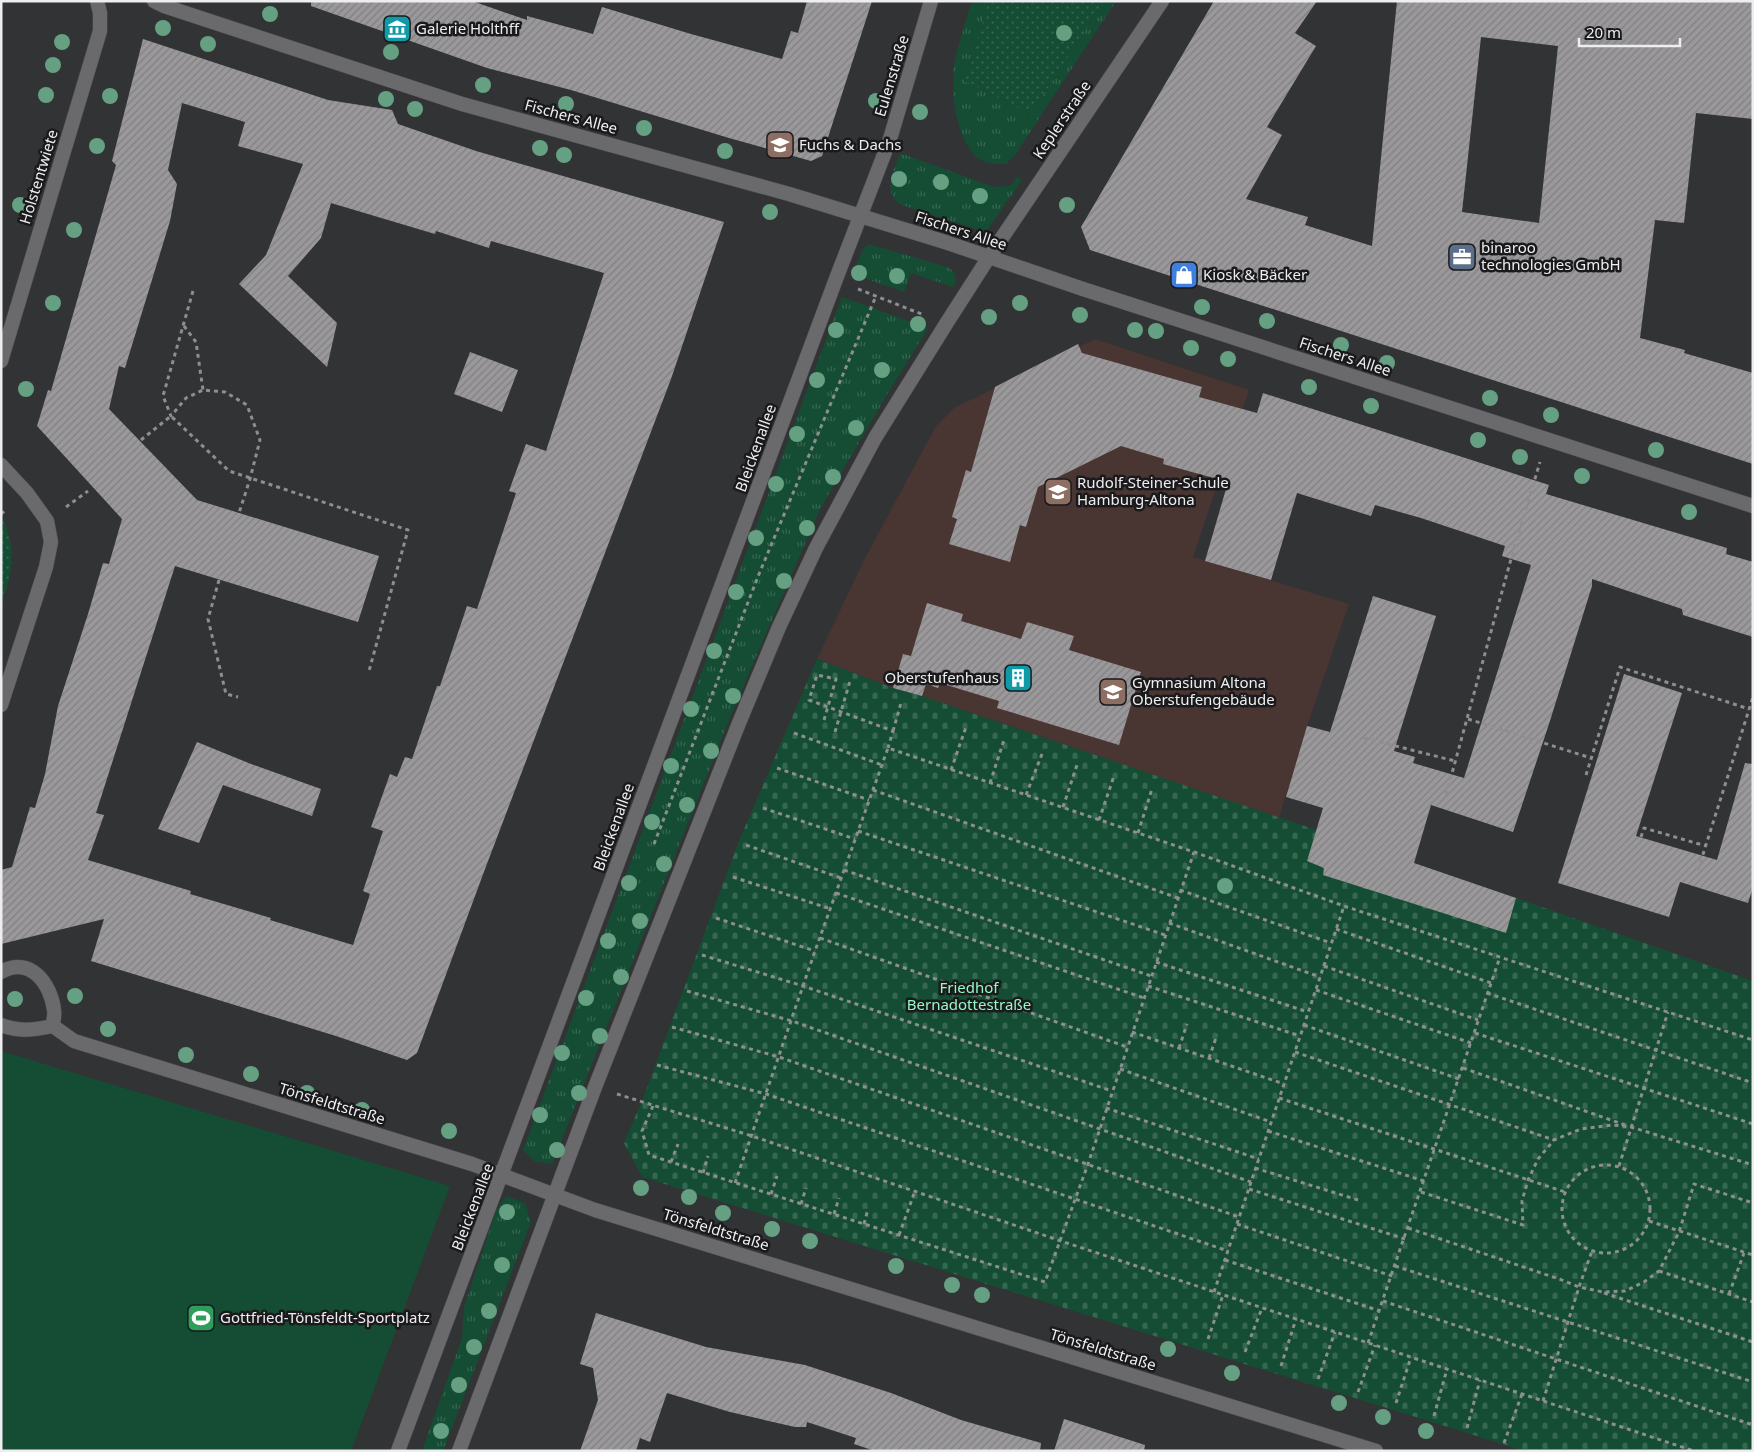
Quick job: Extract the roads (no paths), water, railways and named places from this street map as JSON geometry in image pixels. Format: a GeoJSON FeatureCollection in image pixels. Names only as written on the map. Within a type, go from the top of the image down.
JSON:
{"type":"FeatureCollection","features":[{"type":"Feature","properties":{"kind":"street","name":"Holstentwiete"},"geometry":{"type":"LineString","coordinates":[[1,361],[100,31],[100,13],[97,1]]}},
{"type":"Feature","properties":{"kind":"street","name":"Fischers Allee"},"geometry":{"type":"LineString","coordinates":[[154,1],[173,9],[462,104],[860,216],[1753,506]]}},
{"type":"Feature","properties":{"kind":"street","name":"Eulenstraße"},"geometry":{"type":"LineString","coordinates":[[860,216],[893,131],[931,1]]}},
{"type":"Feature","properties":{"kind":"street","name":"Keplerstraße"},"geometry":{"type":"LineString","coordinates":[[989,257],[1162,1]]}},
{"type":"Feature","properties":{"kind":"street","name":"Bleickenallee"},"geometry":{"type":"LineString","coordinates":[[398,1451],[860,216]]}},
{"type":"Feature","properties":{"kind":"street"},"geometry":{"type":"LineString","coordinates":[[459,1451],[554,1194],[739,723],[779,627],[816,548],[875,438],[989,257]]}},
{"type":"Feature","properties":{"kind":"street"},"geometry":{"type":"LineString","coordinates":[[1,465],[27,492],[47,521],[51,542],[46,567],[1,705]]}},
{"type":"Feature","properties":{"kind":"street"},"geometry":{"type":"LineString","coordinates":[[1,972],[12,967],[21,967],[37,973],[52,1001],[54,1011],[53,1026],[26,1030],[13,1029],[1,1025]]}},
{"type":"Feature","properties":{"kind":"street","name":"Tönsfeldtstraße"},"geometry":{"type":"LineString","coordinates":[[53,1026],[74,1041],[502,1175],[604,1213],[1376,1451]]}},
{"type":"Feature","properties":{"kind":"place","name":"Galerie Holthff"},"geometry":{"type":"Point","coordinates":[397,29]}},
{"type":"Feature","properties":{"kind":"place","name":"Fuchs & Dachs"},"geometry":{"type":"Point","coordinates":[780,145]}},
{"type":"Feature","properties":{"kind":"place","name":"binaroo technologies GmbH"},"geometry":{"type":"Point","coordinates":[1462,257]}},
{"type":"Feature","properties":{"kind":"place","name":"Kiosk & Bäcker"},"geometry":{"type":"Point","coordinates":[1184,275]}},
{"type":"Feature","properties":{"kind":"place","name":"Rudolf-Steiner-Schule Hamburg-Altona"},"geometry":{"type":"Point","coordinates":[1058,492]}},
{"type":"Feature","properties":{"kind":"place","name":"Oberstufenhaus"},"geometry":{"type":"Point","coordinates":[1018,678]}},
{"type":"Feature","properties":{"kind":"place","name":"Gymnasium Altona Oberstufengebäude"},"geometry":{"type":"Point","coordinates":[1113,692]}},
{"type":"Feature","properties":{"kind":"place","name":"Gottfried-Tönsfeldt-Sportplatz"},"geometry":{"type":"Point","coordinates":[201,1318]}},
{"type":"Feature","properties":{"kind":"park label","name":"Friedhof Bernadottestraße"},"geometry":{"type":"Point","coordinates":[969,996]}}]}
